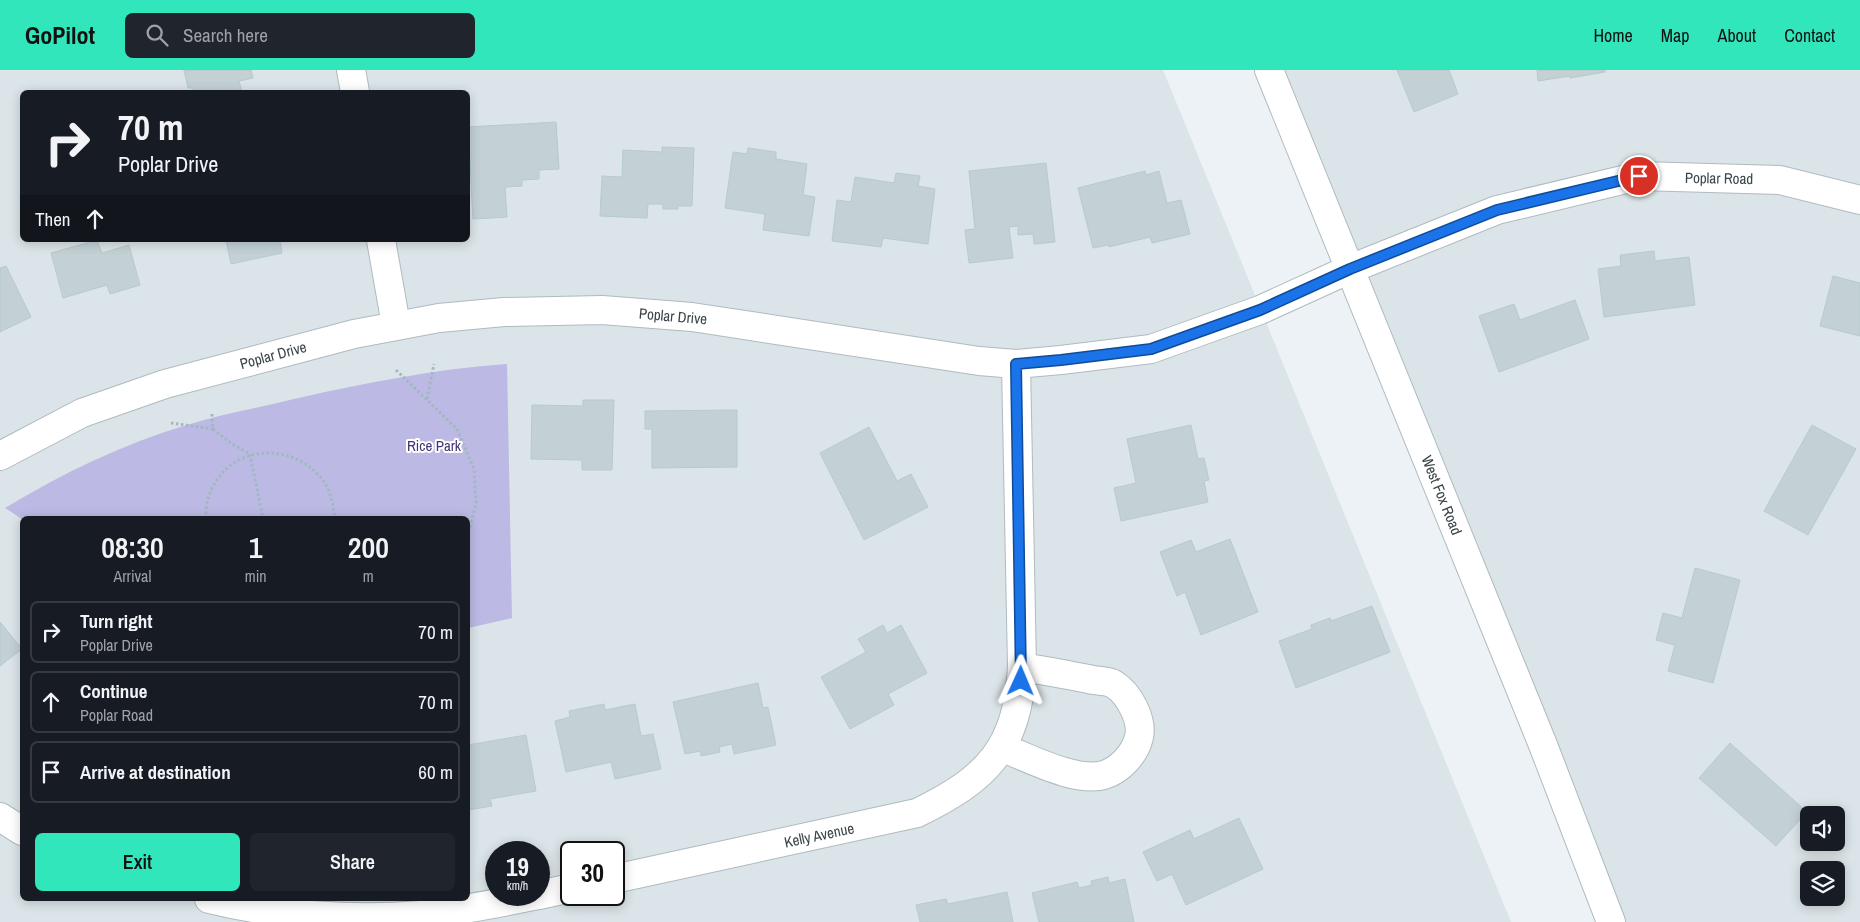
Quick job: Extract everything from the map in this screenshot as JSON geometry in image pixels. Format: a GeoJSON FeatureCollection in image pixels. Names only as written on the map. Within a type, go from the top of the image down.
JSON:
{"type":"FeatureCollection","features":[{"type":"Feature","properties":{"kind":"street"},"geometry":{"type":"LineString","coordinates":[[351,70],[355,90]]}},
{"type":"Feature","properties":{"kind":"street","name":"West Fox Road"},"geometry":{"type":"LineString","coordinates":[[1269,70],[1543,745],[1611,922]]}},
{"type":"Feature","properties":{"kind":"street","name":"Poplar Road"},"geometry":{"type":"LineString","coordinates":[[1350,269],[1497,210],[1639,176],[1780,180],[1860,200]]}},
{"type":"Feature","properties":{"kind":"street"},"geometry":{"type":"LineString","coordinates":[[381,242],[396,325]]}},
{"type":"Feature","properties":{"kind":"street","name":"Poplar Drive"},"geometry":{"type":"LineString","coordinates":[[0,456],[82,413],[165,384],[354,334],[439,318],[504,312],[602,310],[692,317],[980,361],[1016,364],[1151,349],[1260,310],[1350,269]]}},
{"type":"Feature","properties":{"kind":"street","name":"Kelly Avenue"},"geometry":{"type":"LineString","coordinates":[[625,877],[917,813],[944,800],[978,777],[1003,748],[1021,695],[1022,667],[1016,364]]}},
{"type":"Feature","properties":{"kind":"street"},"geometry":{"type":"LineString","coordinates":[[1003,748],[1062,771],[1085,776],[1104,775],[1120,767],[1132,753],[1139,737],[1136,714],[1128,695],[1114,684],[1022,667]]}},
{"type":"Feature","properties":{"kind":"street"},"geometry":{"type":"LineString","coordinates":[[0,817],[20,830]]}},
{"type":"Feature","properties":{"kind":"street"},"geometry":{"type":"LineString","coordinates":[[217,901],[296,913],[360,916],[420,915],[485,906]]}},
{"type":"Feature","properties":{"kind":"path"},"geometry":{"type":"LineString","coordinates":[[427,400],[434,364]]}},
{"type":"Feature","properties":{"kind":"path"},"geometry":{"type":"LineString","coordinates":[[396,370],[457,429],[474,469],[476,502],[470,528]]}},
{"type":"Feature","properties":{"kind":"path"},"geometry":{"type":"LineString","coordinates":[[212,414],[213,429]]}},
{"type":"Feature","properties":{"kind":"path"},"geometry":{"type":"LineString","coordinates":[[171,423],[213,429],[232,444],[250,454],[262,516]]}},
{"type":"Feature","properties":{"kind":"path"},"geometry":{"type":"LineString","coordinates":[[206,516],[208,499],[217,480],[231,464],[250,454],[264,453],[287,455],[307,464],[323,480],[333,500],[335,516]]}},
{"type":"Feature","properties":{"kind":"shaded area"},"geometry":{"type":"Polygon","coordinates":[[[0,70],[1163,70],[1511,922],[0,922],[0,70]]]}},
{"type":"Feature","properties":{"kind":"shaded area"},"geometry":{"type":"Polygon","coordinates":[[[1269,70],[1860,70],[1860,922],[1611,922],[1269,70]]]}},
{"type":"Feature","properties":{"kind":"green space","name":"Rice Park"},"geometry":{"type":"Polygon","coordinates":[[[507,364],[512,618],[470,628],[470,516],[20,516],[20,518],[5,508],[94,460],[140,441],[200,421],[374,382],[480,366],[507,364]]]}},
{"type":"Feature","properties":{"kind":"building"},"geometry":{"type":"Polygon","coordinates":[[[184,70],[251,70],[253,78],[239,81],[241,90],[192,90],[192,88],[188,88],[184,70]]]}},
{"type":"Feature","properties":{"kind":"building"},"geometry":{"type":"Polygon","coordinates":[[[1397,70],[1449,70],[1458,94],[1414,112],[1397,70]]]}},
{"type":"Feature","properties":{"kind":"building"},"geometry":{"type":"Polygon","coordinates":[[[1537,70],[1605,70],[1605,72],[1538,81],[1537,70]]]}},
{"type":"Feature","properties":{"kind":"building"},"geometry":{"type":"Polygon","coordinates":[[[556,122],[559,169],[539,170],[539,179],[522,180],[522,186],[505,187],[507,217],[473,219],[470,127],[556,122]]]}},
{"type":"Feature","properties":{"kind":"building"},"geometry":{"type":"Polygon","coordinates":[[[662,147],[694,148],[692,206],[678,206],[678,209],[663,209],[663,204],[648,204],[647,218],[600,216],[602,176],[622,177],[623,150],[662,152],[662,147]]]}},
{"type":"Feature","properties":{"kind":"building"},"geometry":{"type":"Polygon","coordinates":[[[748,148],[776,152],[776,159],[807,164],[803,195],[815,197],[809,236],[763,230],[765,214],[725,208],[733,152],[747,154],[748,148]]]}},
{"type":"Feature","properties":{"kind":"building"},"geometry":{"type":"Polygon","coordinates":[[[1046,163],[1055,242],[1034,244],[1033,234],[1018,235],[1018,226],[1009,227],[1013,258],[969,263],[965,230],[975,229],[969,171],[1046,163]]]}},
{"type":"Feature","properties":{"kind":"building"},"geometry":{"type":"Polygon","coordinates":[[[1145,171],[1146,175],[1159,171],[1167,203],[1181,200],[1190,234],[1152,243],[1150,237],[1109,247],[1109,245],[1093,248],[1078,188],[1145,171]]]}},
{"type":"Feature","properties":{"kind":"building"},"geometry":{"type":"Polygon","coordinates":[[[896,173],[920,176],[918,186],[935,189],[928,244],[883,238],[881,247],[832,241],[837,200],[851,202],[855,177],[894,183],[896,173]]]}},
{"type":"Feature","properties":{"kind":"building"},"geometry":{"type":"Polygon","coordinates":[[[90,242],[98,242],[102,253],[129,245],[140,285],[110,294],[107,285],[63,298],[51,253],[90,242]]]}},
{"type":"Feature","properties":{"kind":"building"},"geometry":{"type":"Polygon","coordinates":[[[226,242],[280,242],[282,253],[231,264],[226,242]]]}},
{"type":"Feature","properties":{"kind":"building"},"geometry":{"type":"Polygon","coordinates":[[[1654,251],[1655,261],[1689,257],[1695,305],[1604,317],[1598,269],[1621,266],[1620,255],[1654,251]]]}},
{"type":"Feature","properties":{"kind":"building"},"geometry":{"type":"Polygon","coordinates":[[[6,266],[31,317],[0,332],[0,268],[6,266]]]}},
{"type":"Feature","properties":{"kind":"building"},"geometry":{"type":"Polygon","coordinates":[[[1833,276],[1860,283],[1860,336],[1820,326],[1833,276]]]}},
{"type":"Feature","properties":{"kind":"building"},"geometry":{"type":"Polygon","coordinates":[[[1575,300],[1589,339],[1499,372],[1479,316],[1514,304],[1520,320],[1575,300]]]}},
{"type":"Feature","properties":{"kind":"building"},"geometry":{"type":"Polygon","coordinates":[[[583,400],[614,400],[612,470],[582,470],[582,460],[531,459],[532,405],[583,406],[583,400]]]}},
{"type":"Feature","properties":{"kind":"building"},"geometry":{"type":"Polygon","coordinates":[[[737,410],[737,467],[652,468],[652,429],[645,429],[645,411],[737,410]]]}},
{"type":"Feature","properties":{"kind":"building"},"geometry":{"type":"Polygon","coordinates":[[[1191,425],[1198,459],[1204,458],[1209,480],[1204,481],[1208,502],[1121,521],[1114,488],[1136,483],[1127,439],[1191,425]]]}},
{"type":"Feature","properties":{"kind":"building"},"geometry":{"type":"Polygon","coordinates":[[[1812,425],[1856,449],[1808,535],[1764,511],[1812,425]]]}},
{"type":"Feature","properties":{"kind":"building"},"geometry":{"type":"Polygon","coordinates":[[[869,427],[897,481],[911,474],[928,507],[864,540],[820,453],[869,427]]]}},
{"type":"Feature","properties":{"kind":"building"},"geometry":{"type":"Polygon","coordinates":[[[1230,539],[1258,612],[1201,635],[1185,592],[1177,596],[1160,552],[1191,540],[1196,552],[1230,539]]]}},
{"type":"Feature","properties":{"kind":"building"},"geometry":{"type":"Polygon","coordinates":[[[1695,568],[1740,580],[1713,683],[1668,671],[1675,645],[1656,640],[1663,613],[1682,618],[1695,568]]]}},
{"type":"Feature","properties":{"kind":"building"},"geometry":{"type":"Polygon","coordinates":[[[1372,606],[1390,652],[1296,688],[1279,641],[1312,629],[1311,625],[1330,618],[1331,621],[1372,606]]]}},
{"type":"Feature","properties":{"kind":"building"},"geometry":{"type":"Polygon","coordinates":[[[0,622],[20,647],[20,651],[0,666],[0,622]]]}},
{"type":"Feature","properties":{"kind":"building"},"geometry":{"type":"Polygon","coordinates":[[[883,625],[887,633],[901,625],[927,673],[888,694],[894,705],[850,729],[821,677],[866,652],[858,639],[883,625]]]}},
{"type":"Feature","properties":{"kind":"building"},"geometry":{"type":"Polygon","coordinates":[[[758,683],[763,708],[768,707],[776,745],[734,754],[732,744],[719,747],[720,752],[701,756],[700,751],[685,754],[673,702],[758,683]]]}},
{"type":"Feature","properties":{"kind":"building"},"geometry":{"type":"Polygon","coordinates":[[[604,704],[605,710],[635,704],[641,736],[653,734],[661,769],[615,779],[611,762],[566,772],[555,721],[570,717],[569,711],[604,704]]]}},
{"type":"Feature","properties":{"kind":"building"},"geometry":{"type":"Polygon","coordinates":[[[526,735],[536,791],[490,799],[492,806],[470,810],[470,745],[526,735]]]}},
{"type":"Feature","properties":{"kind":"building"},"geometry":{"type":"Polygon","coordinates":[[[1730,743],[1800,806],[1800,820],[1776,846],[1699,778],[1730,743]]]}},
{"type":"Feature","properties":{"kind":"building"},"geometry":{"type":"Polygon","coordinates":[[[1239,818],[1263,869],[1186,905],[1172,874],[1157,881],[1143,852],[1190,830],[1194,839],[1239,818]]]}},
{"type":"Feature","properties":{"kind":"building"},"geometry":{"type":"Polygon","coordinates":[[[1108,877],[1109,883],[1125,879],[1134,922],[1039,922],[1032,893],[1077,882],[1079,888],[1092,885],[1091,881],[1108,877]]]}},
{"type":"Feature","properties":{"kind":"building"},"geometry":{"type":"Polygon","coordinates":[[[1007,892],[1013,922],[920,922],[916,905],[946,899],[948,904],[1007,892]]]}},
{"type":"Feature","properties":{"kind":"route"},"geometry":{"type":"LineString","coordinates":[[1021,681],[1016,364],[1151,349],[1260,310],[1350,269],[1497,210],[1639,176]]}}]}
